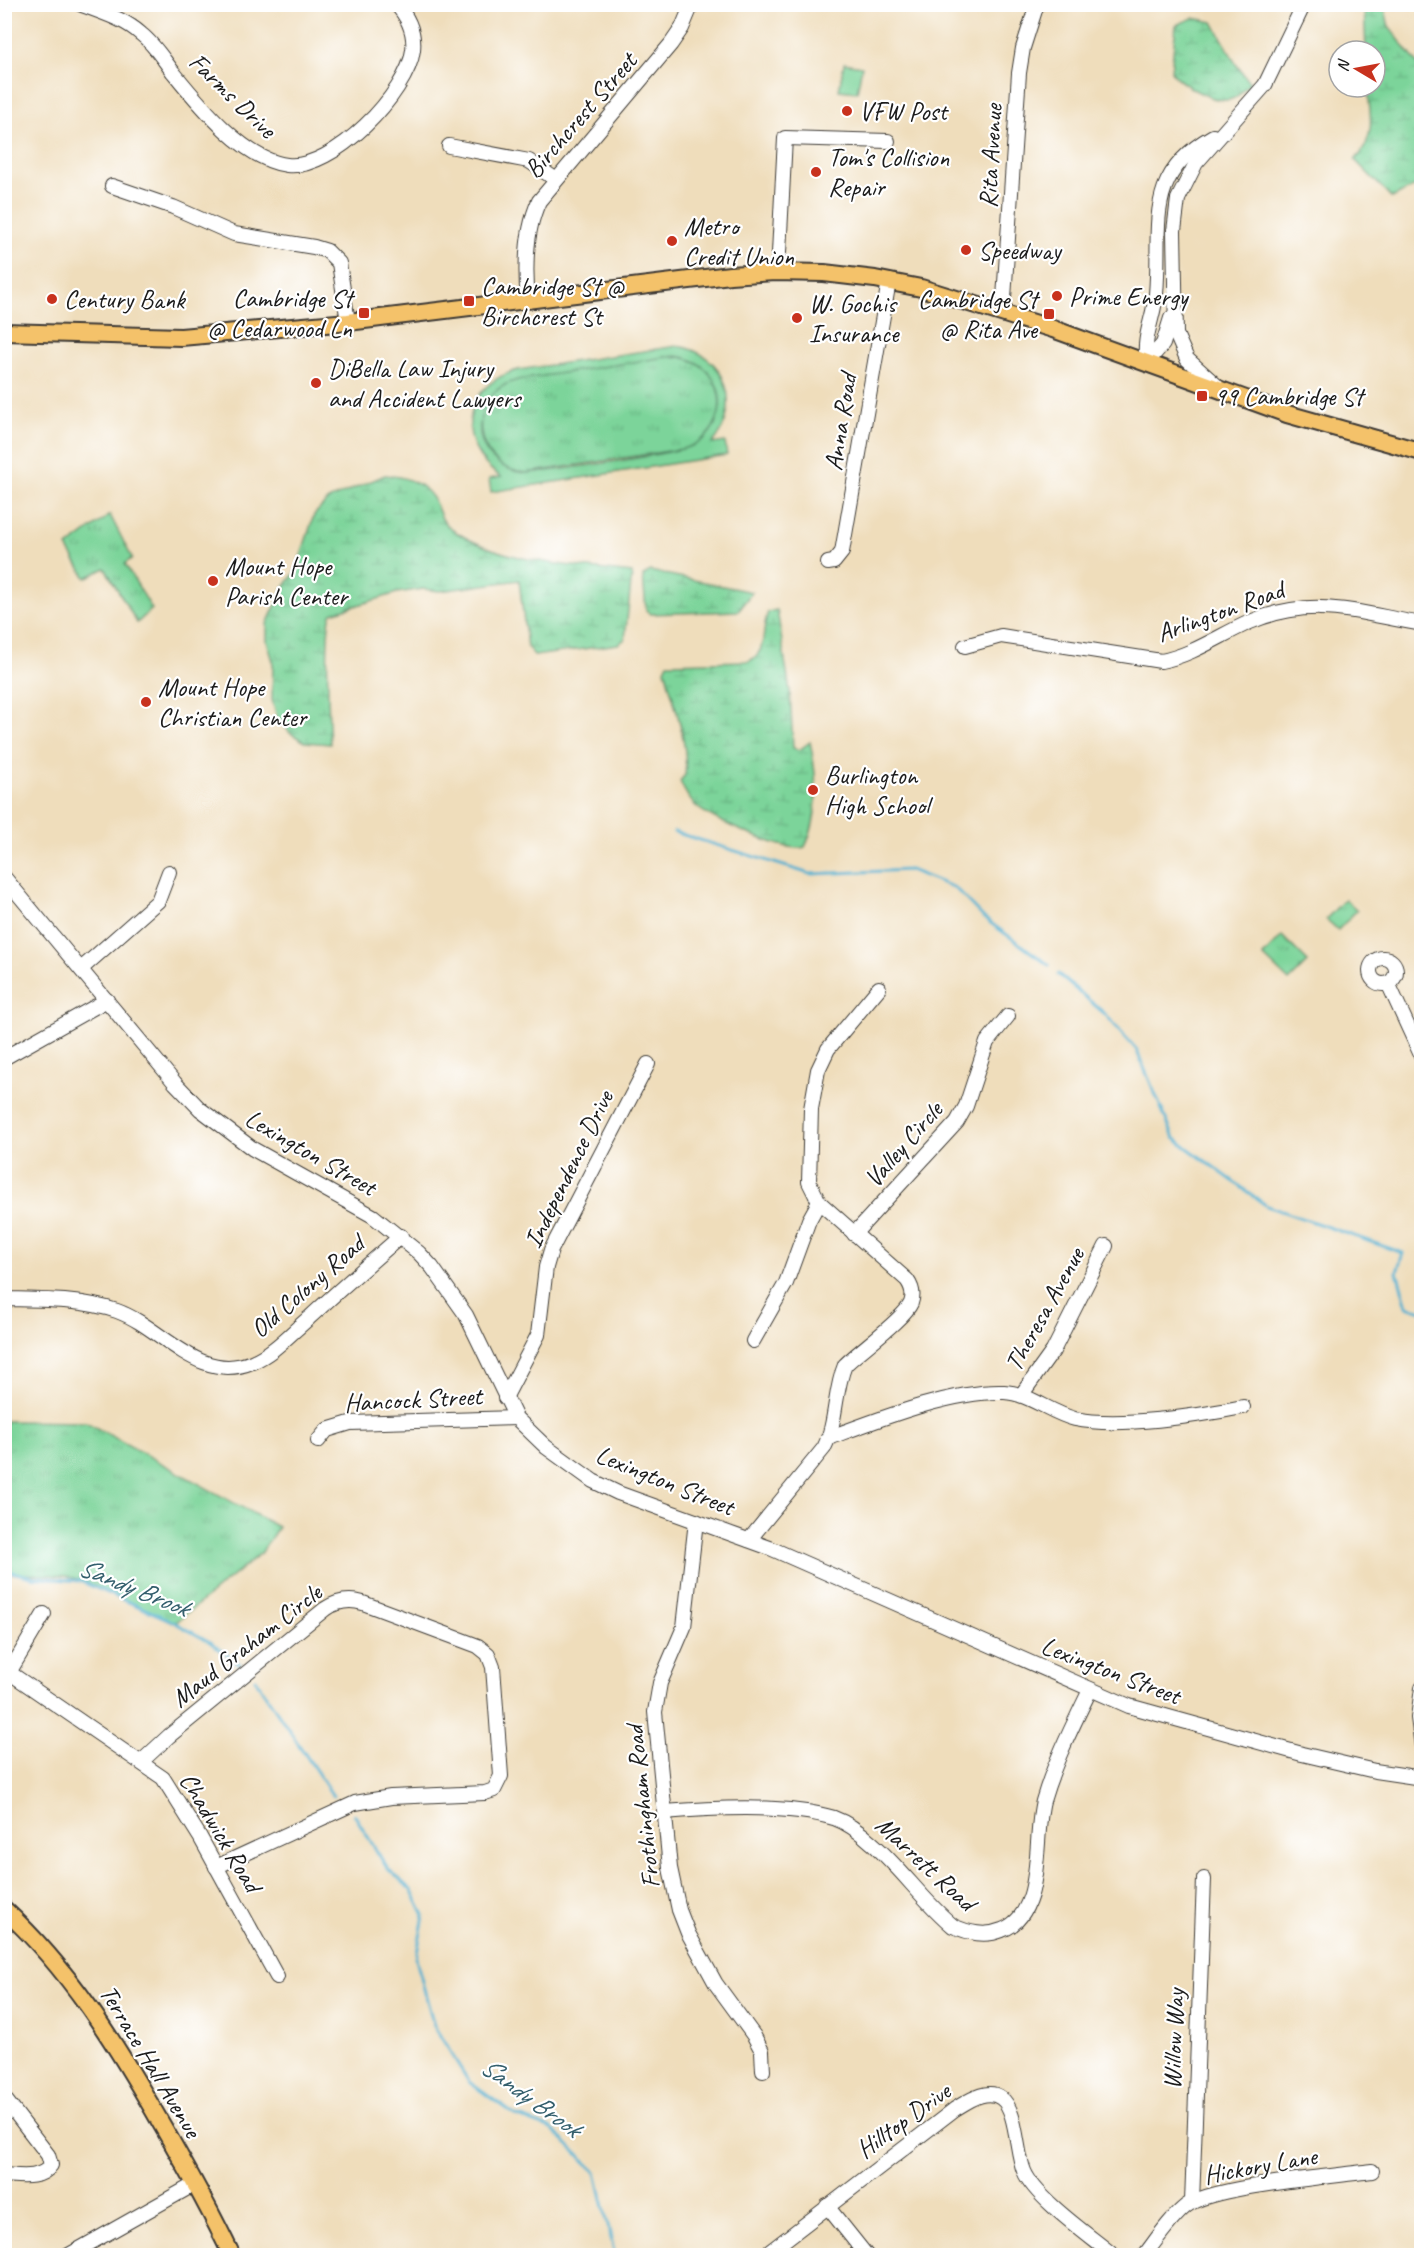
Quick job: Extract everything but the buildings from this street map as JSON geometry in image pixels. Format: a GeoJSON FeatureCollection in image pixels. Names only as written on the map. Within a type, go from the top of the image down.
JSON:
{"type":"FeatureCollection","features":[{"type":"Feature","properties":{"kind":"main road"},"geometry":{"type":"LineString","coordinates":[[4,332],[182,337],[348,322],[730,275],[778,272],[824,273],[889,281],[1003,313],[1147,362],[1300,419],[1422,452]]}},
{"type":"Feature","properties":{"kind":"main road","name":"Terrace Hall Avenue"},"geometry":{"type":"LineString","coordinates":[[4,1909],[67,1974],[101,2021],[195,2184],[232,2256]]}},
{"type":"Feature","properties":{"kind":"street","name":"Farms Drive"},"geometry":{"type":"LineString","coordinates":[[80,4],[114,16],[141,33],[191,93],[249,150],[267,160],[295,166],[324,157],[348,139],[376,113],[401,82],[411,61],[414,42],[409,22],[396,4]]}},
{"type":"Feature","properties":{"kind":"street","name":"Birchcrest Street"},"geometry":{"type":"LineString","coordinates":[[528,301],[531,221],[539,201],[555,179],[671,44],[682,28],[692,4]]}},
{"type":"Feature","properties":{"kind":"street","name":"Rita Avenue"},"geometry":{"type":"LineString","coordinates":[[1003,313],[1019,73],[1023,48],[1037,4]]}},
{"type":"Feature","properties":{"kind":"street"},"geometry":{"type":"LineString","coordinates":[[1221,390],[1189,361],[1179,344],[1175,328],[1174,231],[1178,199],[1191,170],[1223,131],[1261,92],[1304,4]]}},
{"type":"Feature","properties":{"kind":"street"},"geometry":{"type":"LineString","coordinates":[[1147,362],[1144,344],[1156,291],[1156,221],[1160,199],[1169,176],[1185,156],[1223,131]]}},
{"type":"Feature","properties":{"kind":"street"},"geometry":{"type":"LineString","coordinates":[[778,272],[785,138],[888,141]]}},
{"type":"Feature","properties":{"kind":"street"},"geometry":{"type":"LineString","coordinates":[[449,146],[531,162],[555,179]]}},
{"type":"Feature","properties":{"kind":"street"},"geometry":{"type":"LineString","coordinates":[[112,186],[173,207],[234,234],[327,251],[339,263],[348,322]]}},
{"type":"Feature","properties":{"kind":"street","name":"Anna Road"},"geometry":{"type":"LineString","coordinates":[[828,563],[834,562],[842,552],[889,281]]}},
{"type":"Feature","properties":{"kind":"street"},"geometry":{"type":"LineString","coordinates":[[1147,362],[1163,344],[1173,311],[1175,288]]}},
{"type":"Feature","properties":{"kind":"street","name":"Arlington Road"},"geometry":{"type":"LineString","coordinates":[[965,646],[1000,636],[1161,661],[1185,654],[1252,621],[1299,607],[1326,607],[1422,624]]}},
{"type":"Feature","properties":{"kind":"street"},"geometry":{"type":"LineString","coordinates":[[81,969],[158,901],[169,872]]}},
{"type":"Feature","properties":{"kind":"street","name":"Lexington Street"},"geometry":{"type":"LineString","coordinates":[[4,878],[187,1097],[220,1126],[253,1149],[357,1206],[400,1236],[432,1267],[458,1302],[516,1418],[546,1447],[593,1481],[618,1493],[749,1540],[1129,1706],[1197,1727],[1375,1771],[1422,1778]]}},
{"type":"Feature","properties":{"kind":"street"},"geometry":{"type":"LineString","coordinates":[[1389,983],[1422,1057]]}},
{"type":"Feature","properties":{"kind":"street"},"geometry":{"type":"LineString","coordinates":[[749,1540],[824,1448],[840,1377],[845,1365],[904,1312],[912,1298],[912,1289],[907,1280],[819,1202],[811,1189],[809,1175],[811,1109],[816,1078],[828,1049],[879,988]]}},
{"type":"Feature","properties":{"kind":"street"},"geometry":{"type":"LineString","coordinates":[[4,1058],[107,1000]]}},
{"type":"Feature","properties":{"kind":"street","name":"Valley Circle"},"geometry":{"type":"LineString","coordinates":[[854,1234],[957,1122],[966,1106],[987,1042],[1008,1016]]}},
{"type":"Feature","properties":{"kind":"street","name":"Independence Drive"},"geometry":{"type":"LineString","coordinates":[[505,1398],[538,1335],[546,1267],[551,1250],[648,1064]]}},
{"type":"Feature","properties":{"kind":"street"},"geometry":{"type":"LineString","coordinates":[[753,1341],[786,1282],[809,1220],[819,1202]]}},
{"type":"Feature","properties":{"kind":"street","name":"Old Colony Road"},"geometry":{"type":"LineString","coordinates":[[4,1299],[62,1301],[119,1312],[193,1358],[212,1366],[228,1368],[252,1362],[266,1355],[400,1236]]}},
{"type":"Feature","properties":{"kind":"street","name":"Theresa Avenue"},"geometry":{"type":"LineString","coordinates":[[1022,1394],[1036,1378],[1053,1351],[1106,1246]]}},
{"type":"Feature","properties":{"kind":"street"},"geometry":{"type":"LineString","coordinates":[[828,1438],[898,1412],[965,1397],[1003,1392],[1022,1394],[1050,1412],[1092,1423],[1125,1422],[1243,1407]]}},
{"type":"Feature","properties":{"kind":"street","name":"Hancock Street"},"geometry":{"type":"LineString","coordinates":[[318,1441],[327,1430],[350,1423],[516,1418]]}},
{"type":"Feature","properties":{"kind":"street","name":"Frothingham Road"},"geometry":{"type":"LineString","coordinates":[[696,1521],[684,1627],[660,1683],[655,1712],[664,1812],[674,1888],[688,1933],[716,1984],[754,2036],[765,2062],[763,2071]]}},
{"type":"Feature","properties":{"kind":"street","name":"Maud Graham Circle"},"geometry":{"type":"LineString","coordinates":[[142,1761],[169,1736],[325,1609],[340,1601],[363,1603],[478,1646],[488,1654],[493,1668],[501,1776],[494,1790],[485,1793],[391,1797],[355,1803],[216,1867]]}},
{"type":"Feature","properties":{"kind":"street"},"geometry":{"type":"LineString","coordinates":[[7,1677],[44,1614]]}},
{"type":"Feature","properties":{"kind":"street","name":"Chadwick Road"},"geometry":{"type":"LineString","coordinates":[[7,1677],[142,1761],[163,1778],[277,1977]]}},
{"type":"Feature","properties":{"kind":"street"},"geometry":{"type":"LineString","coordinates":[[1422,1688],[1418,1718],[1422,1747]]}},
{"type":"Feature","properties":{"kind":"street","name":"Marrett Road"},"geometry":{"type":"LineString","coordinates":[[664,1812],[703,1808],[795,1810],[836,1819],[856,1830],[874,1845],[953,1926],[967,1932],[996,1932],[1014,1924],[1027,1908],[1034,1876],[1042,1804],[1090,1690]]}},
{"type":"Feature","properties":{"kind":"street","name":"Willow Way"},"geometry":{"type":"LineString","coordinates":[[1192,2202],[1204,1879]]}},
{"type":"Feature","properties":{"kind":"street","name":"Hilltop Drive"},"geometry":{"type":"LineString","coordinates":[[764,2256],[955,2109],[981,2096],[997,2095],[1007,2104],[1017,2151],[1030,2183],[1114,2256]]}},
{"type":"Feature","properties":{"kind":"street"},"geometry":{"type":"LineString","coordinates":[[4,2098],[48,2155],[50,2167],[36,2175],[4,2175]]}},
{"type":"Feature","properties":{"kind":"street","name":"Hickory Lane"},"geometry":{"type":"LineString","coordinates":[[1144,2256],[1180,2212],[1192,2202],[1260,2186],[1372,2170]]}},
{"type":"Feature","properties":{"kind":"street"},"geometry":{"type":"LineString","coordinates":[[67,2256],[195,2184]]}},
{"type":"Feature","properties":{"kind":"street"},"geometry":{"type":"LineString","coordinates":[[827,2206],[867,2256]]}},
{"type":"Feature","properties":{"kind":"green space"},"geometry":{"type":"Polygon","coordinates":[[[1364,5],[1384,5],[1389,27],[1421,68],[1421,187],[1413,187],[1392,198],[1355,160],[1362,152],[1369,135],[1368,99],[1387,99],[1387,39],[1365,39],[1364,5]]]}},
{"type":"Feature","properties":{"kind":"green space"},"geometry":{"type":"Polygon","coordinates":[[[1193,18],[1213,22],[1236,64],[1250,83],[1234,98],[1221,100],[1204,95],[1181,81],[1171,71],[1176,25],[1193,18]]]}},
{"type":"Feature","properties":{"kind":"green space"},"geometry":{"type":"Polygon","coordinates":[[[844,63],[862,66],[857,92],[839,90],[844,63]]]}},
{"type":"Feature","properties":{"kind":"green space"},"geometry":{"type":"Polygon","coordinates":[[[677,346],[694,351],[708,359],[718,370],[725,384],[728,399],[727,414],[722,429],[712,444],[725,442],[727,455],[491,492],[489,479],[501,477],[486,464],[476,449],[471,433],[470,417],[475,402],[485,388],[499,377],[518,370],[677,346]],[[674,356],[506,384],[493,396],[484,409],[480,423],[481,437],[486,450],[508,469],[526,473],[643,457],[698,443],[705,438],[715,424],[720,399],[715,382],[703,367],[692,360],[674,356]]]}},
{"type":"Feature","properties":{"kind":"green space"},"geometry":{"type":"Polygon","coordinates":[[[666,357],[687,359],[703,367],[713,380],[719,395],[719,412],[713,427],[701,440],[682,449],[526,473],[507,468],[494,459],[485,445],[481,430],[482,414],[489,399],[501,388],[518,380],[666,357]]]}},
{"type":"Feature","properties":{"kind":"green space"},"geometry":{"type":"Polygon","coordinates":[[[385,475],[405,478],[424,488],[433,498],[447,526],[471,541],[493,550],[562,565],[632,573],[625,639],[618,644],[535,656],[527,647],[519,580],[440,591],[423,589],[397,593],[332,613],[328,635],[330,744],[305,742],[290,733],[277,717],[272,700],[273,661],[267,641],[267,624],[283,589],[296,571],[314,515],[328,500],[385,475]]]}},
{"type":"Feature","properties":{"kind":"green space"},"geometry":{"type":"Polygon","coordinates":[[[110,515],[132,558],[125,564],[152,609],[137,623],[105,568],[86,578],[67,547],[110,515]]]}},
{"type":"Feature","properties":{"kind":"green space"},"geometry":{"type":"Polygon","coordinates":[[[650,571],[752,592],[738,611],[651,614],[646,610],[643,576],[650,571]]]}},
{"type":"Feature","properties":{"kind":"green space"},"geometry":{"type":"Polygon","coordinates":[[[777,610],[790,692],[793,748],[799,750],[810,742],[814,768],[816,795],[814,822],[805,847],[796,848],[767,841],[705,813],[685,792],[680,781],[685,775],[685,749],[665,669],[668,663],[749,661],[755,657],[762,646],[768,612],[777,610]]]}},
{"type":"Feature","properties":{"kind":"green space"},"geometry":{"type":"Polygon","coordinates":[[[1345,899],[1357,910],[1338,930],[1326,919],[1345,899]]]}},
{"type":"Feature","properties":{"kind":"green space"},"geometry":{"type":"Polygon","coordinates":[[[1282,936],[1308,962],[1289,981],[1263,956],[1282,936]]]}},
{"type":"Feature","properties":{"kind":"green space"},"geometry":{"type":"Polygon","coordinates":[[[5,1421],[86,1422],[278,1527],[262,1552],[175,1623],[83,1581],[66,1576],[5,1573],[5,1421]]]}},
{"type":"Feature","properties":{"kind":"waterway"},"geometry":{"type":"LineString","coordinates":[[674,832],[810,874],[910,870],[955,888],[985,919],[1049,965]]}},
{"type":"Feature","properties":{"kind":"waterway"},"geometry":{"type":"LineString","coordinates":[[1058,974],[1104,1013],[1136,1049],[1174,1138],[1267,1206],[1403,1253],[1397,1272],[1407,1306],[1422,1311]]}},
{"type":"Feature","properties":{"kind":"waterway","name":"Sandy Brook"},"geometry":{"type":"LineString","coordinates":[[4,1570],[32,1577],[80,1581],[168,1619],[210,1642],[240,1664]]}},
{"type":"Feature","properties":{"kind":"waterway","name":"Sandy Brook"},"geometry":{"type":"LineString","coordinates":[[255,1679],[333,1796]]}},
{"type":"Feature","properties":{"kind":"waterway","name":"Sandy Brook"},"geometry":{"type":"LineString","coordinates":[[354,1814],[387,1868],[411,1890],[424,1915],[416,1959],[434,2026],[469,2082],[516,2116],[552,2129],[596,2172],[615,2256]]}},
{"type":"Feature","properties":{"kind":"place","name":"VFW Post"},"geometry":{"type":"Point","coordinates":[847,111]}},
{"type":"Feature","properties":{"kind":"place","name":"Tom's Collision Repair"},"geometry":{"type":"Point","coordinates":[816,172]}},
{"type":"Feature","properties":{"kind":"place","name":"Metro Credit Union"},"geometry":{"type":"Point","coordinates":[672,241]}},
{"type":"Feature","properties":{"kind":"place","name":"Speedway"},"geometry":{"type":"Point","coordinates":[966,250]}},
{"type":"Feature","properties":{"kind":"place","name":"Prime Energy"},"geometry":{"type":"Point","coordinates":[1057,296]}},
{"type":"Feature","properties":{"kind":"place","name":"Century Bank"},"geometry":{"type":"Point","coordinates":[52,299]}},
{"type":"Feature","properties":{"kind":"place","name":"Cambridge St @ Birchcrest St"},"geometry":{"type":"Point","coordinates":[469,301]}},
{"type":"Feature","properties":{"kind":"place","name":"Cambridge St @ Cedarwood Ln"},"geometry":{"type":"Point","coordinates":[364,313]}},
{"type":"Feature","properties":{"kind":"place","name":"Cambridge St @ Rita Ave"},"geometry":{"type":"Point","coordinates":[1049,314]}},
{"type":"Feature","properties":{"kind":"place","name":"W. Gochis Insurance"},"geometry":{"type":"Point","coordinates":[797,318]}},
{"type":"Feature","properties":{"kind":"place","name":"DiBella Law Injury and Accident Lawyers"},"geometry":{"type":"Point","coordinates":[316,383]}},
{"type":"Feature","properties":{"kind":"place","name":"99 Cambridge St"},"geometry":{"type":"Point","coordinates":[1202,396]}},
{"type":"Feature","properties":{"kind":"place","name":"Mount Hope Parish Center"},"geometry":{"type":"Point","coordinates":[213,581]}},
{"type":"Feature","properties":{"kind":"place","name":"Mount Hope Christian Center"},"geometry":{"type":"Point","coordinates":[146,702]}},
{"type":"Feature","properties":{"kind":"place","name":"Burlington High School"},"geometry":{"type":"Point","coordinates":[813,790]}}]}
